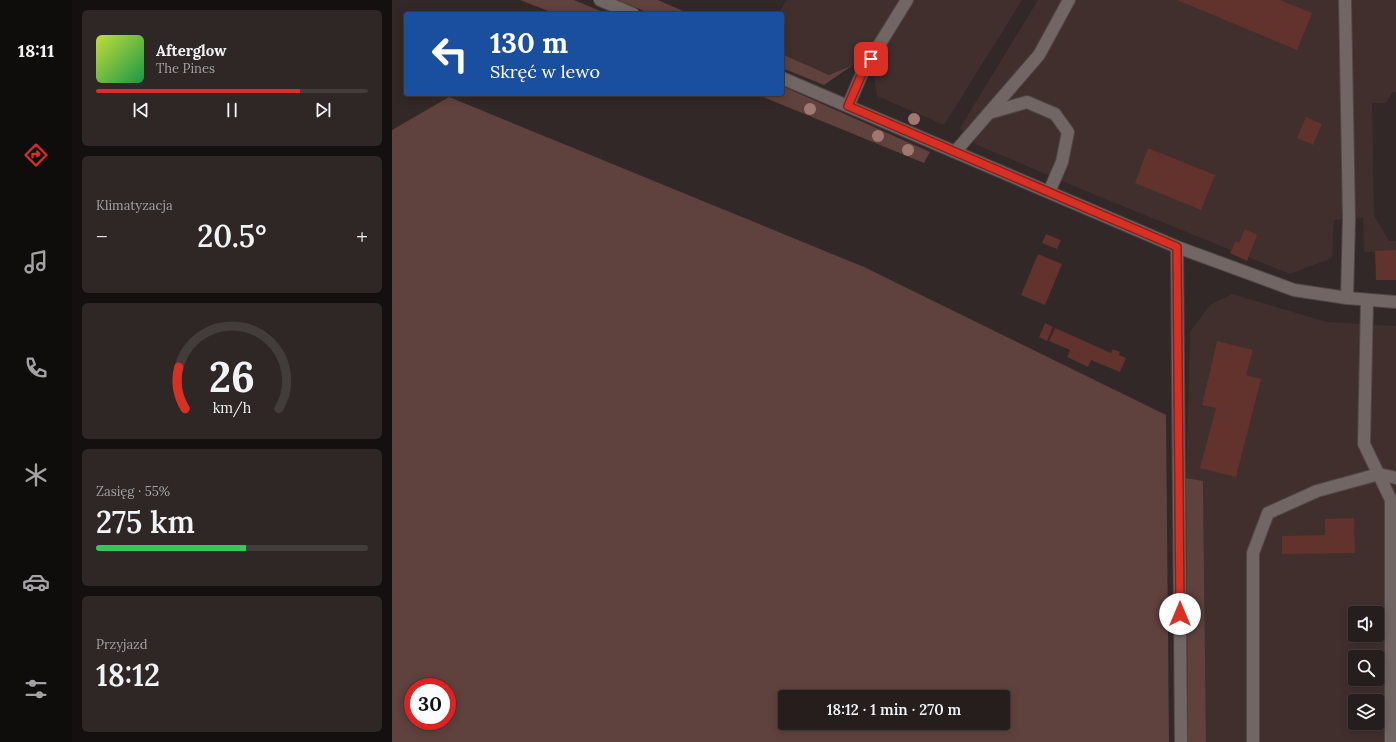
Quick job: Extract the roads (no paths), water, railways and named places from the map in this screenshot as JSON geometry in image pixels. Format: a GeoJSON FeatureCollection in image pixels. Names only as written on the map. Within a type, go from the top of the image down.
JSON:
{"type":"FeatureCollection","features":[{"type":"Feature","properties":{"kind":"street"},"geometry":{"type":"LineString","coordinates":[[600,0],[628,12]]}},
{"type":"Feature","properties":{"kind":"street"},"geometry":{"type":"LineString","coordinates":[[848,106],[863,71],[907,0]]}},
{"type":"Feature","properties":{"kind":"street"},"geometry":{"type":"LineString","coordinates":[[955,152],[1039,55],[1069,0]]}},
{"type":"Feature","properties":{"kind":"street"},"geometry":{"type":"LineString","coordinates":[[1345,0],[1349,219],[1347,298]]}},
{"type":"Feature","properties":{"kind":"street"},"geometry":{"type":"LineString","coordinates":[[784,79],[1177,247],[1294,290],[1347,298],[1396,302]]}},
{"type":"Feature","properties":{"kind":"street"},"geometry":{"type":"LineString","coordinates":[[988,113],[1027,102],[1055,114],[1068,132],[1062,162],[1049,192]]}},
{"type":"Feature","properties":{"kind":"street"},"geometry":{"type":"LineString","coordinates":[[1177,247],[1181,742]]}},
{"type":"Feature","properties":{"kind":"street"},"geometry":{"type":"LineString","coordinates":[[1367,300],[1364,444],[1391,500],[1391,742]]}},
{"type":"Feature","properties":{"kind":"street"},"geometry":{"type":"LineString","coordinates":[[1253,742],[1253,553],[1268,513],[1318,491],[1379,474],[1396,478]]}}]}
